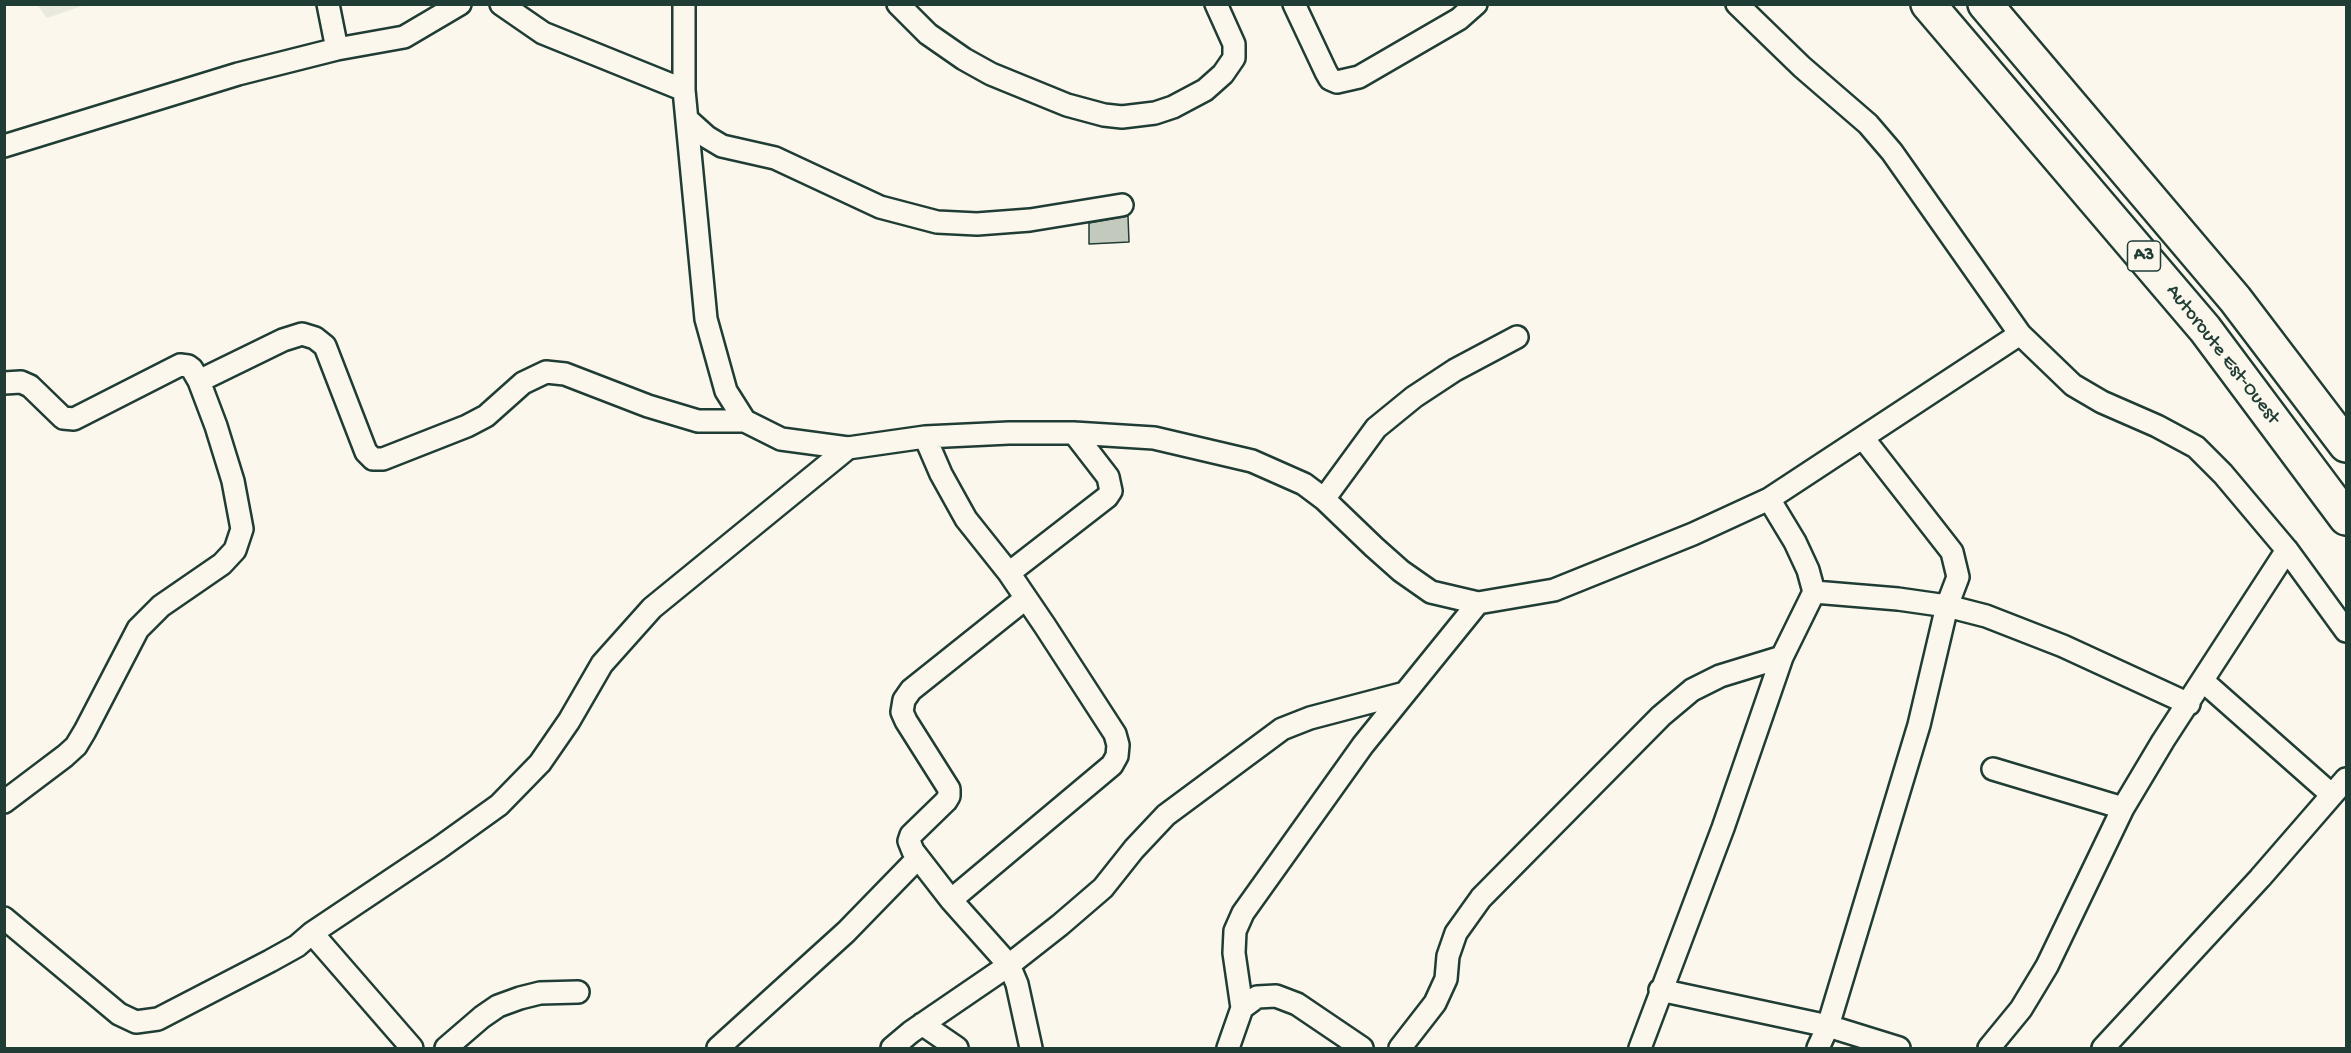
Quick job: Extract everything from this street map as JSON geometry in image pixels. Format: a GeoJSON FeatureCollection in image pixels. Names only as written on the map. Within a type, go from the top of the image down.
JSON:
{"type":"FeatureCollection","features":[{"type":"Feature","properties":{"kind":"highway","name":"Autoroute Est-Ouest"},"geometry":{"type":"LineString","coordinates":[[1928,4],[2205,329],[2346,519]]}},
{"type":"Feature","properties":{"kind":"highway","name":"A3"},"geometry":{"type":"LineString","coordinates":[[1985,4],[2235,299],[2346,445]]}},
{"type":"Feature","properties":{"kind":"street"},"geometry":{"type":"LineString","coordinates":[[328,4],[337,49]]}},
{"type":"Feature","properties":{"kind":"street"},"geometry":{"type":"LineString","coordinates":[[4,146],[238,74],[337,49],[404,37],[460,4]]}},
{"type":"Feature","properties":{"kind":"street"},"geometry":{"type":"LineString","coordinates":[[501,4],[543,33],[684,90]]}},
{"type":"Feature","properties":{"kind":"street"},"geometry":{"type":"LineString","coordinates":[[684,4],[684,90],[706,319],[726,391],[745,421]]}},
{"type":"Feature","properties":{"kind":"street"},"geometry":{"type":"LineString","coordinates":[[898,4],[928,34],[964,59],[992,74],[1067,105],[1104,115],[1122,117],[1155,114],[1173,107],[1205,90],[1223,74],[1234,58],[1234,44],[1216,4]]}},
{"type":"Feature","properties":{"kind":"street"},"geometry":{"type":"LineString","coordinates":[[1294,4],[1326,72],[1330,79],[1336,82],[1359,76],[1449,25],[1476,4]]}},
{"type":"Feature","properties":{"kind":"street"},"geometry":{"type":"LineString","coordinates":[[1737,4],[1802,68],[1868,124],[1892,152],[2020,334],[2073,385],[2102,402],[2157,426],[2196,447],[2223,474],[2287,550],[2346,631]]}},
{"type":"Feature","properties":{"kind":"street"},"geometry":{"type":"LineString","coordinates":[[687,119],[707,137],[722,146],[775,158],[880,207],[937,222],[977,224],[1029,220],[1122,206]]}},
{"type":"Feature","properties":{"kind":"street"},"geometry":{"type":"LineString","coordinates":[[199,381],[284,340],[302,334],[315,338],[325,346],[366,452],[373,459],[383,459],[467,426],[486,416],[523,383],[546,372],[565,374],[648,406],[698,421],[745,421],[781,439],[848,448],[925,437],[1009,433],[1074,433],[1154,438],[1252,461],[1304,484],[1324,499],[1394,565],[1431,592],[1478,603],[1554,590],[1692,534],[1769,499],[2020,334]]}},
{"type":"Feature","properties":{"kind":"street"},"geometry":{"type":"LineString","coordinates":[[1324,499],[1376,428],[1414,397],[1455,370],[1517,338]]}},
{"type":"Feature","properties":{"kind":"street"},"geometry":{"type":"LineString","coordinates":[[4,383],[21,382],[30,386],[63,418],[74,418],[180,365],[192,369],[216,426],[233,481],[242,529],[235,550],[222,564],[161,606],[138,629],[86,731],[76,746],[4,802]]}},
{"type":"Feature","properties":{"kind":"street"},"geometry":{"type":"LineString","coordinates":[[1009,573],[1107,497],[1111,491],[1108,477],[1074,433]]}},
{"type":"Feature","properties":{"kind":"street"},"geometry":{"type":"LineString","coordinates":[[925,437],[941,474],[966,519],[1009,573],[1115,734],[1118,745],[1117,756],[1112,765],[951,900]]}},
{"type":"Feature","properties":{"kind":"street"},"geometry":{"type":"LineString","coordinates":[[1818,1048],[1828,1026],[1919,725],[1947,606],[1958,577],[1952,552],[1863,438]]}},
{"type":"Feature","properties":{"kind":"street"},"geometry":{"type":"LineString","coordinates":[[4,918],[119,1014],[136,1022],[158,1018],[176,1010],[270,962],[297,946],[312,933],[500,805],[540,763],[569,721],[602,664],[652,608],[848,448]]}},
{"type":"Feature","properties":{"kind":"street"},"geometry":{"type":"LineString","coordinates":[[1640,1048],[1722,828],[1782,657],[1814,592],[1808,570],[1795,542],[1769,499]]}},
{"type":"Feature","properties":{"kind":"street"},"geometry":{"type":"LineString","coordinates":[[1989,1048],[2021,1009],[2047,966],[2123,808],[2163,741],[2287,550]]}},
{"type":"Feature","properties":{"kind":"street"},"geometry":{"type":"LineString","coordinates":[[1814,592],[1898,599],[1947,606],[1986,616],[2063,646],[2189,704]]}},
{"type":"Feature","properties":{"kind":"street"},"geometry":{"type":"LineString","coordinates":[[1025,599],[911,690],[904,700],[902,712],[949,789],[946,801],[911,835],[909,842],[917,859],[1009,965],[1017,984],[1031,1048]]}},
{"type":"Feature","properties":{"kind":"street"},"geometry":{"type":"LineString","coordinates":[[1228,1048],[1242,1008],[1234,953],[1235,931],[1243,913],[1363,745],[1478,603]]}},
{"type":"Feature","properties":{"kind":"street"},"geometry":{"type":"LineString","coordinates":[[1400,1048],[1435,1003],[1446,978],[1448,957],[1456,933],[1480,898],[1661,716],[1692,690],[1720,676],[1782,657]]}},
{"type":"Feature","properties":{"kind":"street"},"geometry":{"type":"LineString","coordinates":[[2203,681],[2332,795]]}},
{"type":"Feature","properties":{"kind":"street"},"geometry":{"type":"LineString","coordinates":[[892,1048],[922,1024],[1009,965],[1060,925],[1103,888],[1134,849],[1166,816],[1282,729],[1310,718],[1405,693]]}},
{"type":"Feature","properties":{"kind":"street"},"geometry":{"type":"LineString","coordinates":[[1993,769],[2123,808]]}},
{"type":"Feature","properties":{"kind":"street"},"geometry":{"type":"LineString","coordinates":[[2103,1048],[2260,878],[2346,778]]}},
{"type":"Feature","properties":{"kind":"street"},"geometry":{"type":"LineString","coordinates":[[718,1048],[846,932],[917,859]]}},
{"type":"Feature","properties":{"kind":"street"},"geometry":{"type":"LineString","coordinates":[[312,933],[412,1048]]}},
{"type":"Feature","properties":{"kind":"street"},"geometry":{"type":"LineString","coordinates":[[1660,990],[1828,1026],[1899,1048]]}},
{"type":"Feature","properties":{"kind":"street"},"geometry":{"type":"LineString","coordinates":[[446,1048],[498,1006],[540,993],[578,992]]}},
{"type":"Feature","properties":{"kind":"street"},"geometry":{"type":"LineString","coordinates":[[1242,1008],[1257,997],[1276,996],[1297,1005],[1362,1048]]}},
{"type":"Feature","properties":{"kind":"street"},"geometry":{"type":"LineString","coordinates":[[922,1024],[957,1048]]}},
{"type":"Feature","properties":{"kind":"shaded area"},"geometry":{"type":"Polygon","coordinates":[[[37,5],[85,5],[47,18],[37,5]]]}},
{"type":"Feature","properties":{"kind":"building"},"geometry":{"type":"Polygon","coordinates":[[[1128,216],[1129,242],[1089,244],[1089,223],[1128,216]]]}}]}
